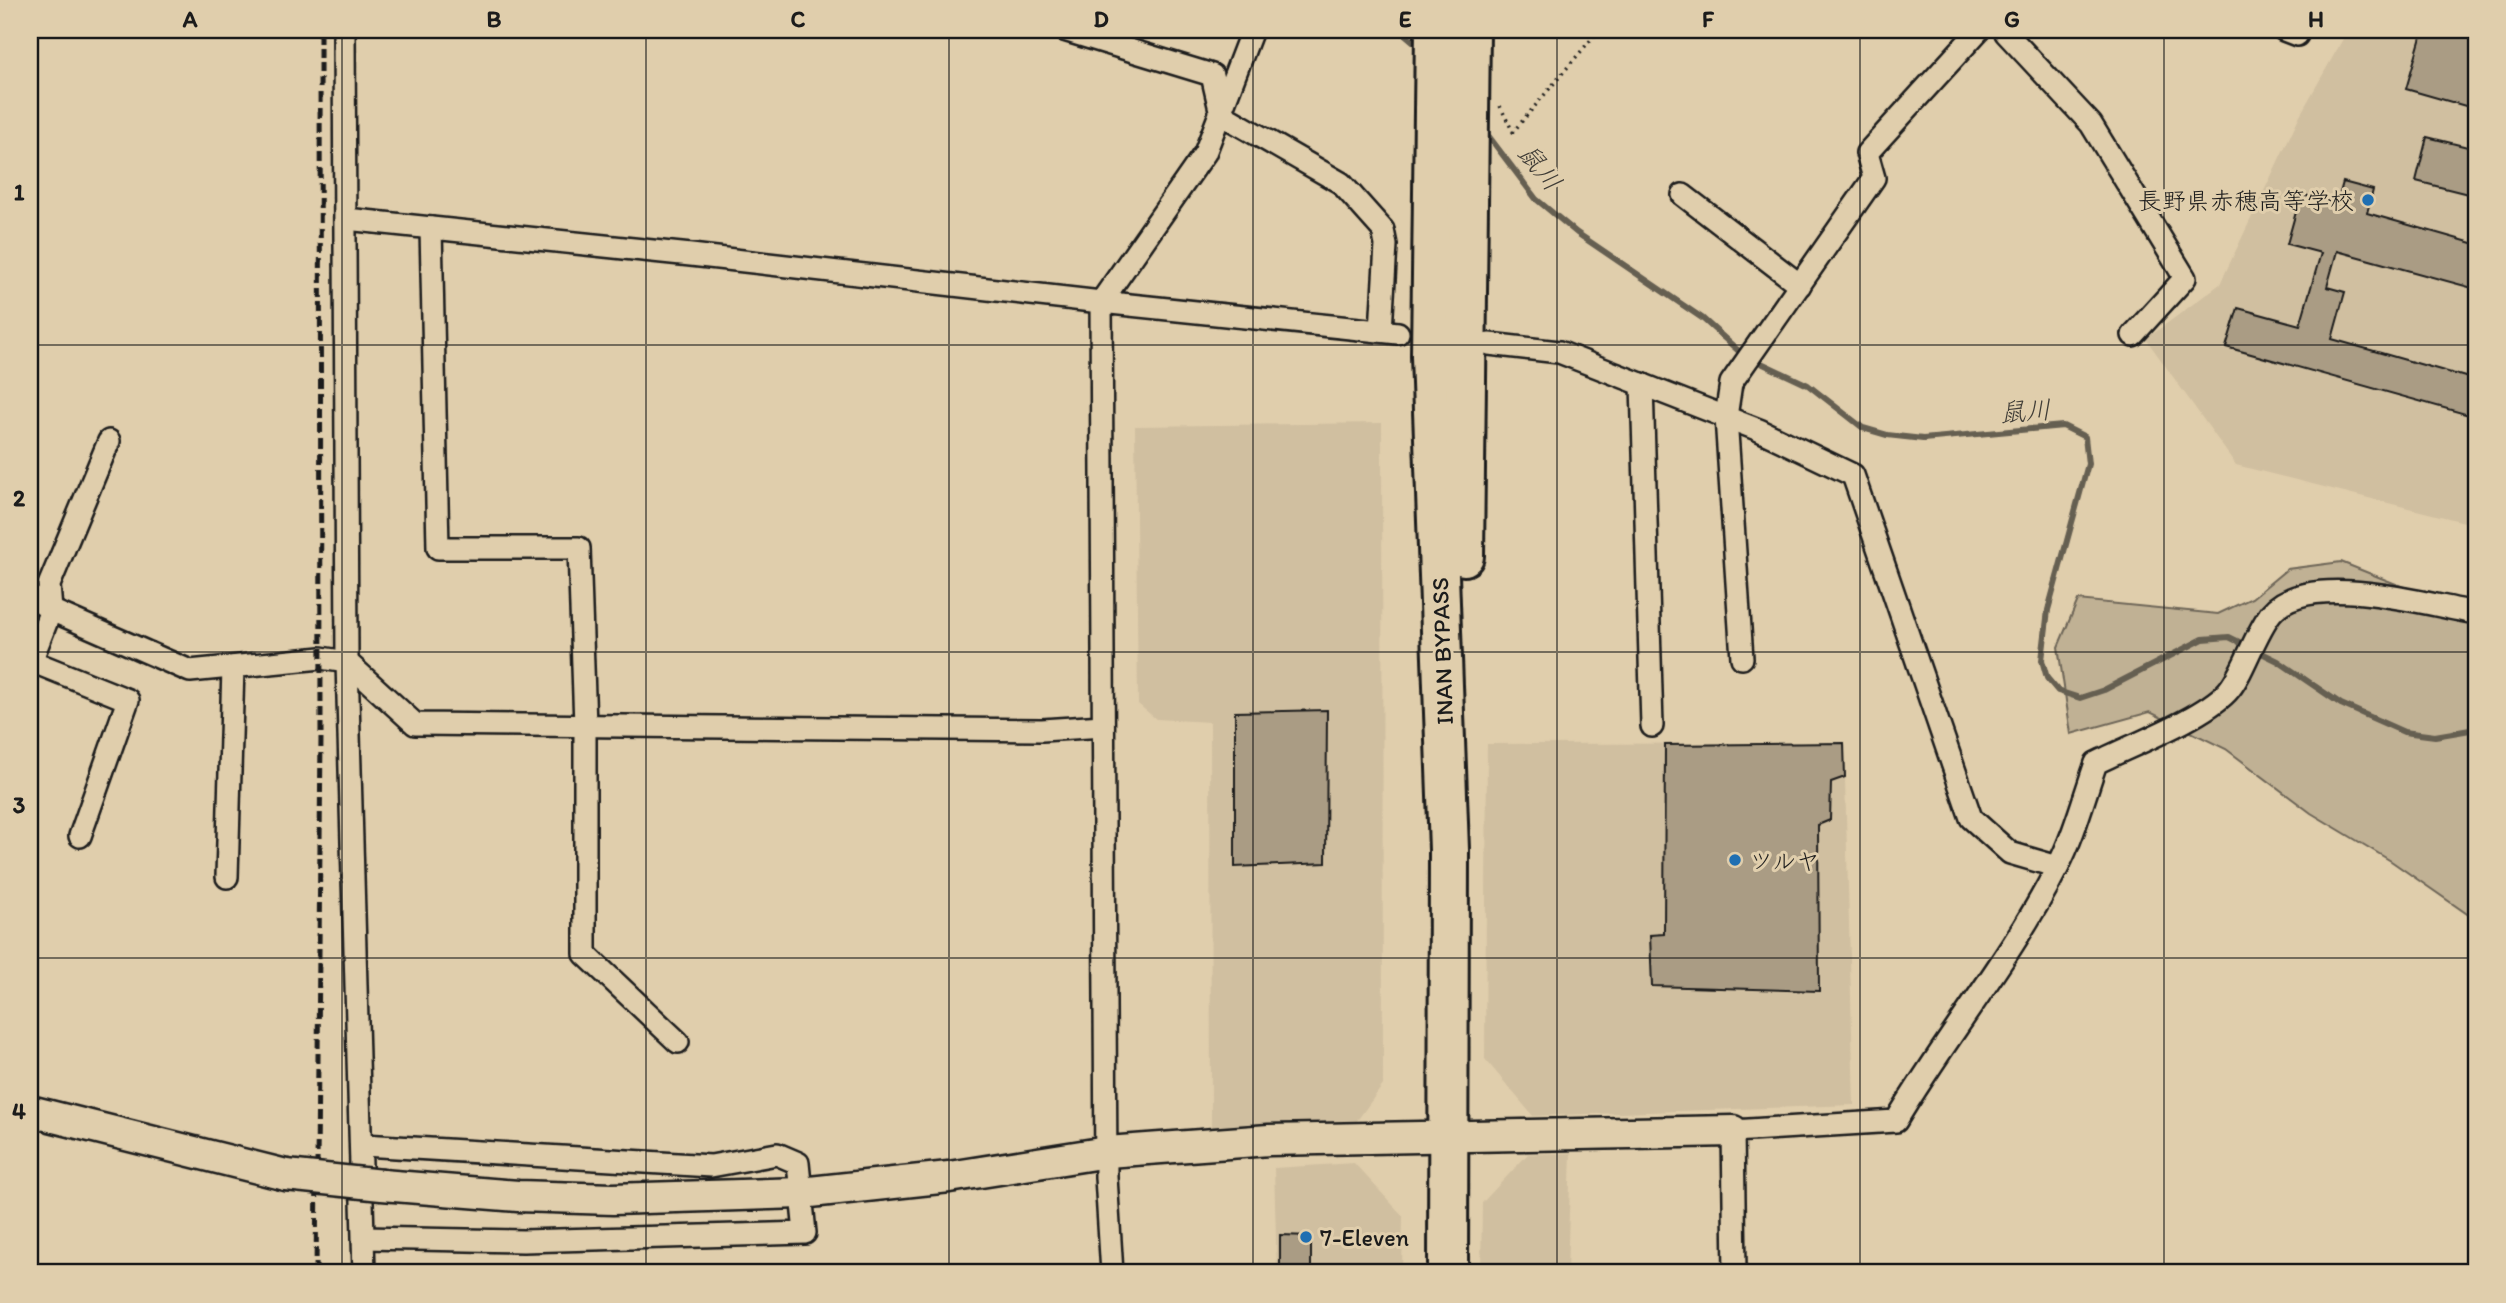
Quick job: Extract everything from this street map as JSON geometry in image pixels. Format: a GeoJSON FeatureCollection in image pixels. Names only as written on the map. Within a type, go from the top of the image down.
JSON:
{"type":"FeatureCollection","features":[{"type":"Feature","properties":{"kind":"highway","name":"INAN BYPASS"},"geometry":{"type":"LineString","coordinates":[[1458,32],[1450,169],[1457,1136],[1463,1273]]}},
{"type":"Feature","properties":{"kind":"highway","name":"INAN BYPASS"},"geometry":{"type":"LineString","coordinates":[[1448,1273],[1457,1136]]}},
{"type":"Feature","properties":{"kind":"street"},"geometry":{"type":"LineString","coordinates":[[344,30],[347,662],[363,1145],[364,1273]]}},
{"type":"Feature","properties":{"kind":"street"},"geometry":{"type":"LineString","coordinates":[[346,219],[1389,332],[1386,245],[1383,230],[1341,183],[1221,114],[1212,75],[1064,30]]}},
{"type":"Feature","properties":{"kind":"street"},"geometry":{"type":"LineString","coordinates":[[1112,1273],[1107,1152],[1101,302],[1205,153],[1252,30]]}},
{"type":"Feature","properties":{"kind":"street"},"geometry":{"type":"LineString","coordinates":[[1742,657],[1726,417],[1731,383],[1874,177],[1867,153],[1979,30]]}},
{"type":"Feature","properties":{"kind":"street"},"geometry":{"type":"LineString","coordinates":[[2004,31],[2091,124],[2185,278],[2133,335]]}},
{"type":"Feature","properties":{"kind":"street"},"geometry":{"type":"LineString","coordinates":[[1682,195],[1800,285]]}},
{"type":"Feature","properties":{"kind":"street"},"geometry":{"type":"LineString","coordinates":[[431,228],[438,548],[579,548],[585,726],[585,954],[678,1042]]}},
{"type":"Feature","properties":{"kind":"street"},"geometry":{"type":"LineString","coordinates":[[1489,345],[1559,352],[1726,417],[1853,475],[1971,818],[2010,853],[2058,867]]}},
{"type":"Feature","properties":{"kind":"street"},"geometry":{"type":"LineString","coordinates":[[1642,384],[1652,726]]}},
{"type":"Feature","properties":{"kind":"street"},"geometry":{"type":"LineString","coordinates":[[80,836],[128,700],[30,662],[51,610],[49,585],[109,441]]}},
{"type":"Feature","properties":{"kind":"street"},"geometry":{"type":"LineString","coordinates":[[30,1111],[286,1175],[518,1196],[612,1199],[801,1193],[949,1177],[1107,1152],[1269,1140],[1733,1131],[1896,1121],[1927,1069],[2004,958],[2058,867],[2096,763],[2214,704],[2230,690],[2257,634],[2273,610],[2311,591],[2342,590],[2476,613]]}},
{"type":"Feature","properties":{"kind":"street"},"geometry":{"type":"LineString","coordinates":[[30,596],[51,610],[190,671],[321,658],[347,662],[415,724],[1042,730],[1103,726]]}},
{"type":"Feature","properties":{"kind":"street"},"geometry":{"type":"LineString","coordinates":[[227,877],[233,667]]}},
{"type":"Feature","properties":{"kind":"street"},"geometry":{"type":"LineString","coordinates":[[1733,1131],[1735,1273]]}},
{"type":"Feature","properties":{"kind":"street"},"geometry":{"type":"LineString","coordinates":[[363,1145],[711,1166],[777,1154],[798,1163],[805,1233],[523,1241],[364,1238]]}},
{"type":"Feature","properties":{"kind":"path"},"geometry":{"type":"LineString","coordinates":[[1500,96],[1500,109],[1513,132],[1599,30]]}},
{"type":"Feature","properties":{"kind":"shaded area","name":"長野県赤穂高等学校"},"geometry":{"type":"Polygon","coordinates":[[[2348,30],[2476,30],[2476,525],[2236,465],[2146,339],[2220,284],[2300,115],[2348,30]]]}},
{"type":"Feature","properties":{"kind":"shaded area"},"geometry":{"type":"Polygon","coordinates":[[[1382,423],[1383,1085],[1356,1122],[1329,1121],[1211,1130],[1210,722],[1156,719],[1138,704],[1135,426],[1382,423]]]}},
{"type":"Feature","properties":{"kind":"shaded area"},"geometry":{"type":"Polygon","coordinates":[[[2341,562],[2476,616],[2476,920],[2391,861],[2311,813],[2226,749],[2150,712],[2071,734],[2058,647],[2078,600],[2218,614],[2252,598],[2287,569],[2341,562]]]}},
{"type":"Feature","properties":{"kind":"shaded area"},"geometry":{"type":"Polygon","coordinates":[[[1844,743],[1854,1105],[1533,1116],[1485,1059],[1487,744],[1844,743]]]}},
{"type":"Feature","properties":{"kind":"shaded area"},"geometry":{"type":"Polygon","coordinates":[[[1571,1153],[1567,1273],[1481,1273],[1482,1203],[1528,1154],[1571,1153]]]}},
{"type":"Feature","properties":{"kind":"shaded area"},"geometry":{"type":"Polygon","coordinates":[[[1354,1163],[1403,1216],[1402,1273],[1277,1273],[1274,1168],[1354,1163]]]}},
{"type":"Feature","properties":{"kind":"building"},"geometry":{"type":"Polygon","coordinates":[[[2423,30],[2476,30],[2476,109],[2406,89],[2423,30]]]}},
{"type":"Feature","properties":{"kind":"building"},"geometry":{"type":"Polygon","coordinates":[[[2427,137],[2476,149],[2476,196],[2416,181],[2427,137]]]}},
{"type":"Feature","properties":{"kind":"building"},"geometry":{"type":"Polygon","coordinates":[[[2343,182],[2373,190],[2367,213],[2476,244],[2476,289],[2337,251],[2327,287],[2345,292],[2332,339],[2476,380],[2476,417],[2226,347],[2238,308],[2300,325],[2321,253],[2287,244],[2301,194],[2337,204],[2343,182]]]}},
{"type":"Feature","properties":{"kind":"building"},"geometry":{"type":"Polygon","coordinates":[[[1327,710],[1326,863],[1235,867],[1235,712],[1327,710]]]}},
{"type":"Feature","properties":{"kind":"building"},"geometry":{"type":"Polygon","coordinates":[[[1844,743],[1845,777],[1831,782],[1830,820],[1818,825],[1819,991],[1652,986],[1650,935],[1664,934],[1665,745],[1844,743]]]}},
{"type":"Feature","properties":{"kind":"building"},"geometry":{"type":"Polygon","coordinates":[[[1280,1235],[1311,1236],[1311,1273],[1280,1273],[1280,1235]]]}},
{"type":"Feature","properties":{"kind":"waterway","name":"鼠川"},"geometry":{"type":"LineString","coordinates":[[1400,30],[1420,47]]}},
{"type":"Feature","properties":{"kind":"waterway","name":"鼠川"},"geometry":{"type":"LineString","coordinates":[[1484,130],[1536,199],[1577,233],[1702,318],[1742,354],[1808,385],[1863,428],[1887,435],[1923,439],[2063,426],[2085,437],[2088,464],[2048,610],[2042,660],[2047,678],[2058,691],[2080,698],[2104,690],[2203,639],[2229,637],[2278,661],[2341,704],[2404,732],[2435,736],[2476,729]]}},
{"type":"Feature","properties":{"kind":"railway"},"geometry":{"type":"LineString","coordinates":[[316,1273],[321,735],[320,30]]}},
{"type":"Feature","properties":{"kind":"place","name":"長野県赤穂高等学校"},"geometry":{"type":"Point","coordinates":[2368,200]}},
{"type":"Feature","properties":{"kind":"place","name":"ツルヤ"},"geometry":{"type":"Point","coordinates":[1735,860]}},
{"type":"Feature","properties":{"kind":"place","name":"7-Eleven"},"geometry":{"type":"Point","coordinates":[1306,1237]}}]}
